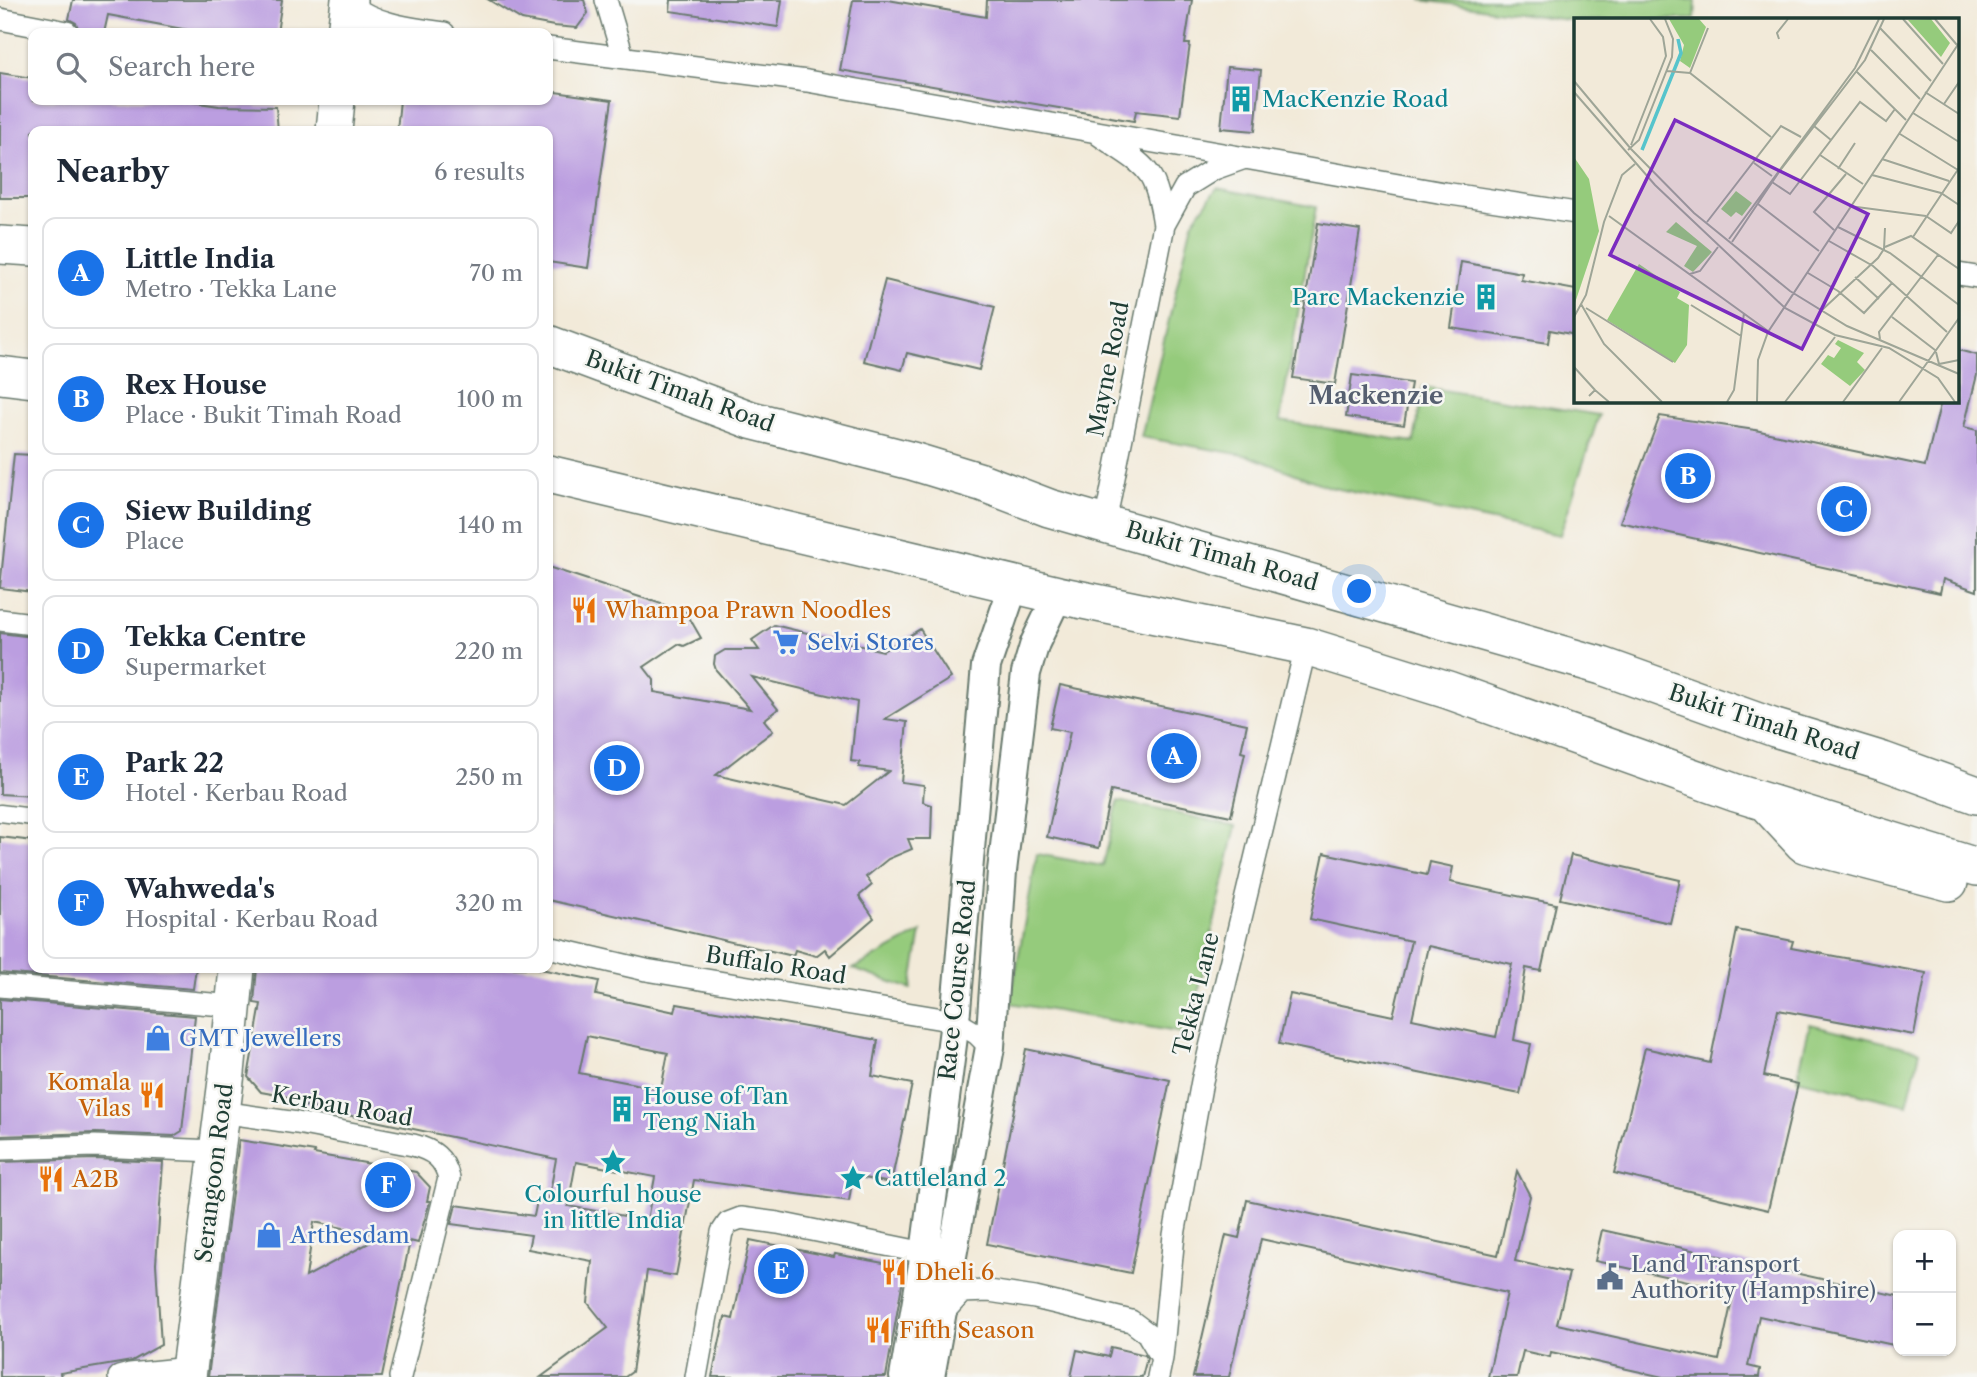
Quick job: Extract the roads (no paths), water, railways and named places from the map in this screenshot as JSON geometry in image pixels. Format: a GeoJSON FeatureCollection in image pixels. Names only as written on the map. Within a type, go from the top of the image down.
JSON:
{"type":"FeatureCollection","features":[{"type":"Feature","properties":{"kind":"highway"},"geometry":{"type":"LineString","coordinates":[[0,245],[28,247]]}},
{"type":"Feature","properties":{"kind":"highway","name":"Bukit Timah Road"},"geometry":{"type":"LineString","coordinates":[[553,346],[751,420],[912,461],[981,481],[1049,508],[1602,666],[1775,728],[1883,761],[1977,795]]}},
{"type":"Feature","properties":{"kind":"highway"},"geometry":{"type":"LineString","coordinates":[[0,375],[28,378]]}},
{"type":"Feature","properties":{"kind":"highway"},"geometry":{"type":"LineString","coordinates":[[553,475],[1058,595],[1306,646],[1447,690],[1624,755],[1765,802],[1977,867]]}},
{"type":"Feature","properties":{"kind":"highway"},"geometry":{"type":"LineString","coordinates":[[1765,802],[1804,844],[1977,889]]}},
{"type":"Feature","properties":{"kind":"main road"},"geometry":{"type":"LineString","coordinates":[[334,126],[337,105]]}},
{"type":"Feature","properties":{"kind":"main road","name":"Serangoon Road"},"geometry":{"type":"LineString","coordinates":[[188,1373],[237,973]]}},
{"type":"Feature","properties":{"kind":"street"},"geometry":{"type":"LineString","coordinates":[[606,0],[623,57]]}},
{"type":"Feature","properties":{"kind":"street"},"geometry":{"type":"LineString","coordinates":[[347,12],[414,28]]}},
{"type":"Feature","properties":{"kind":"street"},"geometry":{"type":"LineString","coordinates":[[0,19],[46,28]]}},
{"type":"Feature","properties":{"kind":"street"},"geometry":{"type":"LineString","coordinates":[[553,49],[807,81],[1574,213]]}},
{"type":"Feature","properties":{"kind":"street","name":"Mayne Road"},"geometry":{"type":"LineString","coordinates":[[1095,131],[1138,160],[1154,180],[1160,196],[1164,225]]}},
{"type":"Feature","properties":{"kind":"street","name":"Mayne Road"},"geometry":{"type":"LineString","coordinates":[[1105,523],[1164,225],[1185,187],[1214,169],[1245,158]]}},
{"type":"Feature","properties":{"kind":"street","name":"Race Course Road"},"geometry":{"type":"LineString","coordinates":[[904,1377],[925,1253],[955,1021],[986,666],[1014,584]]}},
{"type":"Feature","properties":{"kind":"street","name":"Race Course Road"},"geometry":{"type":"LineString","coordinates":[[930,1377],[989,1046],[1002,871],[1026,673],[1035,643],[1058,595]]}},
{"type":"Feature","properties":{"kind":"street"},"geometry":{"type":"LineString","coordinates":[[0,608],[28,611]]}},
{"type":"Feature","properties":{"kind":"street"},"geometry":{"type":"LineString","coordinates":[[0,620],[28,623]]}},
{"type":"Feature","properties":{"kind":"street","name":"Tekka Lane"},"geometry":{"type":"LineString","coordinates":[[1160,1367],[1174,1235],[1202,1082],[1306,646]]}},
{"type":"Feature","properties":{"kind":"street"},"geometry":{"type":"LineString","coordinates":[[974,805],[1010,809]]}},
{"type":"Feature","properties":{"kind":"street"},"geometry":{"type":"LineString","coordinates":[[0,813],[28,816]]}},
{"type":"Feature","properties":{"kind":"street","name":"Buffalo Road"},"geometry":{"type":"LineString","coordinates":[[553,948],[646,970],[955,1021],[977,1034],[989,1046]]}},
{"type":"Feature","properties":{"kind":"street"},"geometry":{"type":"LineString","coordinates":[[0,986],[234,1006]]}},
{"type":"Feature","properties":{"kind":"street","name":"Kerbau Road"},"geometry":{"type":"LineString","coordinates":[[221,1112],[297,1123],[428,1149],[440,1157],[449,1178],[400,1377]]}},
{"type":"Feature","properties":{"kind":"street"},"geometry":{"type":"LineString","coordinates":[[0,1149],[94,1146],[215,1151]]}},
{"type":"Feature","properties":{"kind":"street"},"geometry":{"type":"LineString","coordinates":[[696,1377],[722,1232],[727,1223],[735,1219],[778,1223],[925,1253],[943,1251],[955,1242]]}},
{"type":"Feature","properties":{"kind":"street","name":"Tekka Lane"},"geometry":{"type":"LineString","coordinates":[[943,1313],[962,1292],[989,1291],[1035,1298],[1131,1321],[1147,1333],[1160,1367]]}},
{"type":"Feature","properties":{"kind":"street"},"geometry":{"type":"LineString","coordinates":[[119,1377],[130,1374],[188,1373]]}},
{"type":"Feature","properties":{"kind":"place","name":"MacKenzie Road"},"geometry":{"type":"Point","coordinates":[1241,99]}},
{"type":"Feature","properties":{"kind":"place","name":"Parc Mackenzie"},"geometry":{"type":"Point","coordinates":[1486,297]}},
{"type":"Feature","properties":{"kind":"place","name":"Rex House"},"geometry":{"type":"Point","coordinates":[1688,476]}},
{"type":"Feature","properties":{"kind":"place","name":"Siew Building"},"geometry":{"type":"Point","coordinates":[1844,509]}},
{"type":"Feature","properties":{"kind":"place","name":"Whampoa Prawn Noodles"},"geometry":{"type":"Point","coordinates":[584,610]}},
{"type":"Feature","properties":{"kind":"place","name":"Selvi Stores"},"geometry":{"type":"Point","coordinates":[786,642]}},
{"type":"Feature","properties":{"kind":"place","name":"Little India"},"geometry":{"type":"Point","coordinates":[1174,756]}},
{"type":"Feature","properties":{"kind":"place","name":"Tekka Centre"},"geometry":{"type":"Point","coordinates":[617,768]}},
{"type":"Feature","properties":{"kind":"place","name":"GMT Jewellers"},"geometry":{"type":"Point","coordinates":[158,1038]}},
{"type":"Feature","properties":{"kind":"place","name":"Komala Vilas"},"geometry":{"type":"Point","coordinates":[152,1095]}},
{"type":"Feature","properties":{"kind":"place","name":"House of Tan Teng Niah"},"geometry":{"type":"Point","coordinates":[622,1109]}},
{"type":"Feature","properties":{"kind":"place","name":"Colourful house in little India"},"geometry":{"type":"Point","coordinates":[613,1162]}},
{"type":"Feature","properties":{"kind":"place","name":"Cattleland 2"},"geometry":{"type":"Point","coordinates":[853,1178]}},
{"type":"Feature","properties":{"kind":"place","name":"A2B"},"geometry":{"type":"Point","coordinates":[51,1179]}},
{"type":"Feature","properties":{"kind":"place","name":"Wahweda's"},"geometry":{"type":"Point","coordinates":[388,1185]}},
{"type":"Feature","properties":{"kind":"place","name":"Arthesdam"},"geometry":{"type":"Point","coordinates":[269,1235]}},
{"type":"Feature","properties":{"kind":"place","name":"Park 22"},"geometry":{"type":"Point","coordinates":[781,1271]}},
{"type":"Feature","properties":{"kind":"place","name":"Dheli 6"},"geometry":{"type":"Point","coordinates":[894,1272]}},
{"type":"Feature","properties":{"kind":"place","name":"Land Transport Authority (Hampshire)"},"geometry":{"type":"Point","coordinates":[1610,1277]}},
{"type":"Feature","properties":{"kind":"place","name":"Fifth Season"},"geometry":{"type":"Point","coordinates":[878,1330]}},
{"type":"Feature","properties":{"kind":"district","name":"Mackenzie"},"geometry":{"type":"Point","coordinates":[1376,395]}}]}
